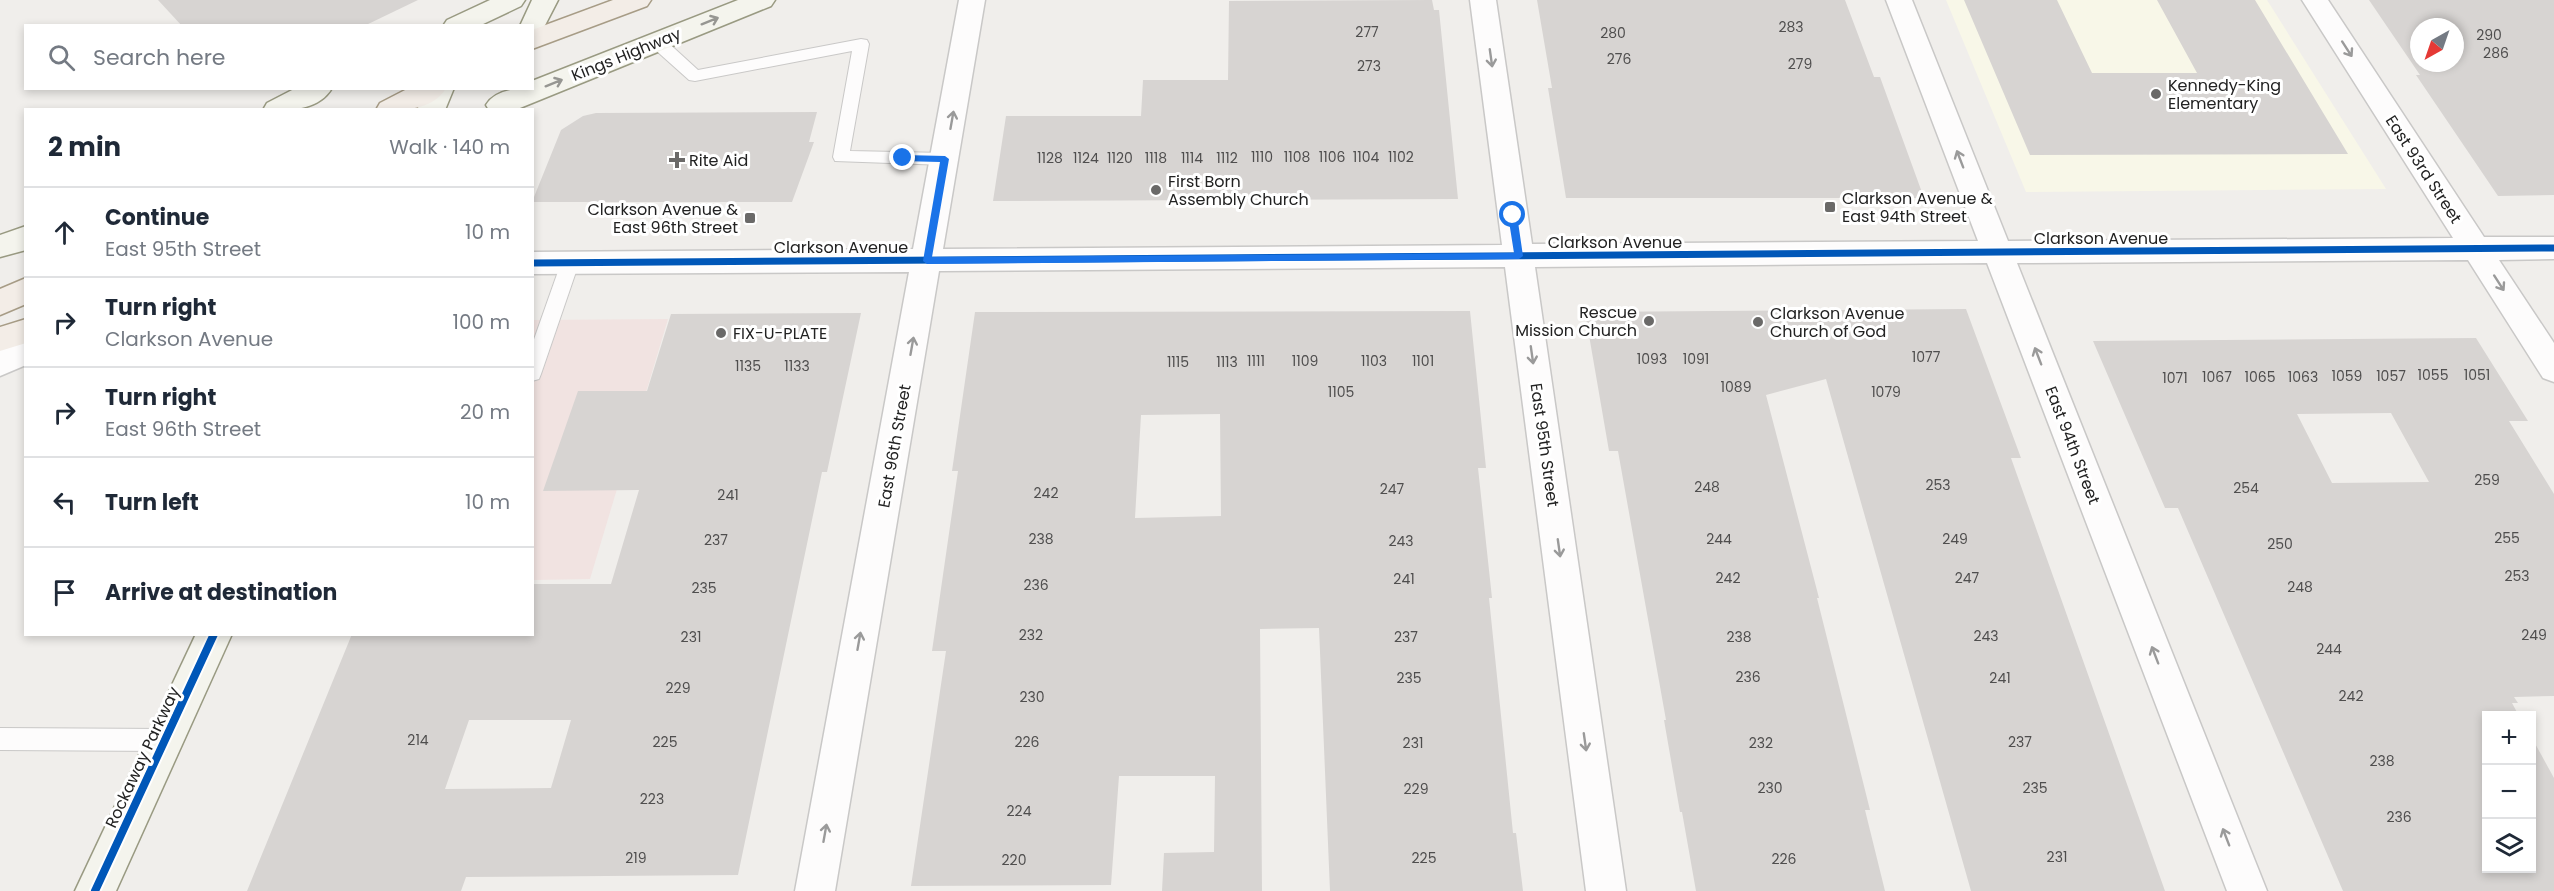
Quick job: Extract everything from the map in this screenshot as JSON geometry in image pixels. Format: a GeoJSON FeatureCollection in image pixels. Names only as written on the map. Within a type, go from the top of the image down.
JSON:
{"type":"FeatureCollection","features":[{"type":"Feature","properties":{"kind":"main road"},"geometry":{"type":"LineString","coordinates":[[534,39],[638,0]]}},
{"type":"Feature","properties":{"kind":"main road"},"geometry":{"type":"LineString","coordinates":[[394,108],[429,90]]}},
{"type":"Feature","properties":{"kind":"main road"},"geometry":{"type":"LineString","coordinates":[[0,303],[24,291]]}},
{"type":"Feature","properties":{"kind":"main road"},"geometry":{"type":"LineString","coordinates":[[0,339],[24,333]]}},
{"type":"Feature","properties":{"kind":"street"},"geometry":{"type":"LineString","coordinates":[[471,17],[512,0]]}},
{"type":"Feature","properties":{"kind":"street"},"geometry":{"type":"LineString","coordinates":[[533,24],[544,0]]}},
{"type":"Feature","properties":{"kind":"street","name":"Kings Highway"},"geometry":{"type":"LineString","coordinates":[[534,89],[762,0]]}},
{"type":"Feature","properties":{"kind":"street","name":"East 96th Street"},"geometry":{"type":"LineString","coordinates":[[815,891],[972,0]]}},
{"type":"Feature","properties":{"kind":"street","name":"East 95th Street"},"geometry":{"type":"LineString","coordinates":[[1483,0],[1606,891]]}},
{"type":"Feature","properties":{"kind":"street","name":"East 94th Street"},"geometry":{"type":"LineString","coordinates":[[1899,0],[2247,891]]}},
{"type":"Feature","properties":{"kind":"street","name":"East 93rd Street"},"geometry":{"type":"LineString","coordinates":[[2315,0],[2554,369]]}},
{"type":"Feature","properties":{"kind":"street"},"geometry":{"type":"LineString","coordinates":[[281,108],[315,90]]}},
{"type":"Feature","properties":{"kind":"street"},"geometry":{"type":"LineString","coordinates":[[432,108],[440,90]]}},
{"type":"Feature","properties":{"kind":"street","name":"Kings Highway"},"geometry":{"type":"LineString","coordinates":[[499,103],[533,90]]}},
{"type":"Feature","properties":{"kind":"street"},"geometry":{"type":"LineString","coordinates":[[0,246],[24,238]]}},
{"type":"Feature","properties":{"kind":"street","name":"Clarkson Avenue"},"geometry":{"type":"LineString","coordinates":[[534,262],[2554,248]]}},
{"type":"Feature","properties":{"kind":"street"},"geometry":{"type":"LineString","coordinates":[[0,363],[24,351]]}},
{"type":"Feature","properties":{"kind":"street","name":"Rockaway Parkway"},"geometry":{"type":"LineString","coordinates":[[95,891],[213,636]]}},
{"type":"Feature","properties":{"kind":"lane"},"geometry":{"type":"LineString","coordinates":[[657,42],[695,76],[861,44],[841,157],[945,159]]}},
{"type":"Feature","properties":{"kind":"lane"},"geometry":{"type":"LineString","coordinates":[[534,369],[570,263]]}},
{"type":"Feature","properties":{"kind":"lane"},"geometry":{"type":"LineString","coordinates":[[0,739],[164,740]]}},
{"type":"Feature","properties":{"kind":"shaded area","name":"Kennedy-King Elementary"},"geometry":{"type":"Polygon","coordinates":[[[1946,0],[2267,0],[2386,189],[2026,192],[1946,0]]]}},
{"type":"Feature","properties":{"kind":"shaded area"},"geometry":{"type":"Polygon","coordinates":[[[668,319],[590,579],[534,580],[534,320],[668,319]]]}},
{"type":"Feature","properties":{"kind":"building"},"geometry":{"type":"Polygon","coordinates":[[[158,0],[418,0],[368,24],[180,24],[158,0]]]}},
{"type":"Feature","properties":{"kind":"building"},"geometry":{"type":"Polygon","coordinates":[[[1432,0],[1434,10],[1439,10],[1458,199],[993,201],[1006,116],[1141,116],[1143,80],[1228,80],[1229,1],[1432,0]]]}},
{"type":"Feature","properties":{"kind":"building"},"geometry":{"type":"Polygon","coordinates":[[[1537,0],[1845,0],[1874,77],[1880,77],[1924,198],[1566,198],[1548,88],[1552,88],[1537,0]]]}},
{"type":"Feature","properties":{"kind":"building","name":"Kennedy-King Elementary"},"geometry":{"type":"Polygon","coordinates":[[[1964,0],[2057,0],[2092,73],[2197,73],[2157,0],[2255,0],[2348,154],[2030,155],[1964,0]]]}},
{"type":"Feature","properties":{"kind":"building"},"geometry":{"type":"Polygon","coordinates":[[[2369,0],[2554,0],[2554,195],[2498,196],[2416,75],[2420,75],[2418,72],[2464,72],[2464,18],[2410,18],[2410,60],[2369,0]]]}},
{"type":"Feature","properties":{"kind":"building"},"geometry":{"type":"Polygon","coordinates":[[[817,112],[809,142],[814,142],[792,202],[534,202],[561,130],[583,116],[596,113],[817,112]]]}},
{"type":"Feature","properties":{"kind":"building"},"geometry":{"type":"Polygon","coordinates":[[[1966,309],[2021,458],[2011,458],[2165,891],[1971,891],[1826,379],[1766,395],[1819,598],[1817,598],[1870,810],[1865,810],[1885,891],[1696,891],[1682,812],[1680,812],[1618,451],[1609,451],[1585,312],[1966,309]]]}},
{"type":"Feature","properties":{"kind":"building"},"geometry":{"type":"Polygon","coordinates":[[[1470,311],[1486,468],[1478,468],[1492,598],[1489,598],[1513,833],[1516,833],[1523,891],[1330,891],[1319,628],[1260,629],[1262,891],[1162,891],[1164,853],[1214,852],[1215,776],[1119,776],[1111,885],[911,886],[946,651],[932,651],[958,471],[952,471],[975,312],[1470,311]],[[1220,414],[1141,415],[1135,518],[1221,516],[1220,414]]]}},
{"type":"Feature","properties":{"kind":"building"},"geometry":{"type":"Polygon","coordinates":[[[861,313],[827,472],[822,472],[738,875],[466,877],[461,891],[247,891],[351,636],[534,636],[534,584],[611,584],[639,490],[543,491],[578,391],[647,391],[671,314],[861,313]],[[469,720],[445,789],[551,788],[571,720],[469,720]]]}},
{"type":"Feature","properties":{"kind":"building"},"geometry":{"type":"Polygon","coordinates":[[[2476,338],[2528,421],[2509,421],[2554,494],[2554,696],[2514,697],[2518,703],[2512,703],[2516,711],[2482,711],[2482,873],[2536,873],[2536,745],[2554,778],[2554,891],[2343,891],[2178,508],[2165,508],[2093,341],[2476,338]],[[2391,413],[2297,414],[2332,483],[2429,482],[2391,413]]]}},
{"type":"Feature","properties":{"kind":"cycle path"},"geometry":{"type":"LineString","coordinates":[[534,263],[2554,248]]}},
{"type":"Feature","properties":{"kind":"cycle path"},"geometry":{"type":"LineString","coordinates":[[95,891],[213,636]]}},
{"type":"Feature","properties":{"kind":"place","name":"Kennedy-King Elementary"},"geometry":{"type":"Point","coordinates":[2156,94]}},
{"type":"Feature","properties":{"kind":"place","name":"Rite Aid"},"geometry":{"type":"Point","coordinates":[677,160]}},
{"type":"Feature","properties":{"kind":"place","name":"First Born Assembly Church"},"geometry":{"type":"Point","coordinates":[1156,190]}},
{"type":"Feature","properties":{"kind":"place","name":"Clarkson Avenue & East 94th Street"},"geometry":{"type":"Point","coordinates":[1830,207]}},
{"type":"Feature","properties":{"kind":"place","name":"Clarkson Avenue & East 96th Street"},"geometry":{"type":"Point","coordinates":[750,218]}},
{"type":"Feature","properties":{"kind":"place","name":"Rescue Mission Church"},"geometry":{"type":"Point","coordinates":[1649,321]}},
{"type":"Feature","properties":{"kind":"place","name":"Clarkson Avenue Church of God"},"geometry":{"type":"Point","coordinates":[1758,322]}},
{"type":"Feature","properties":{"kind":"place","name":"FIX-U-PLATE"},"geometry":{"type":"Point","coordinates":[721,333]}},
{"type":"Feature","properties":{"kind":"route"},"geometry":{"type":"LineString","coordinates":[[903,158],[945,159],[927,261],[1519,256],[1513,215]]}}]}
